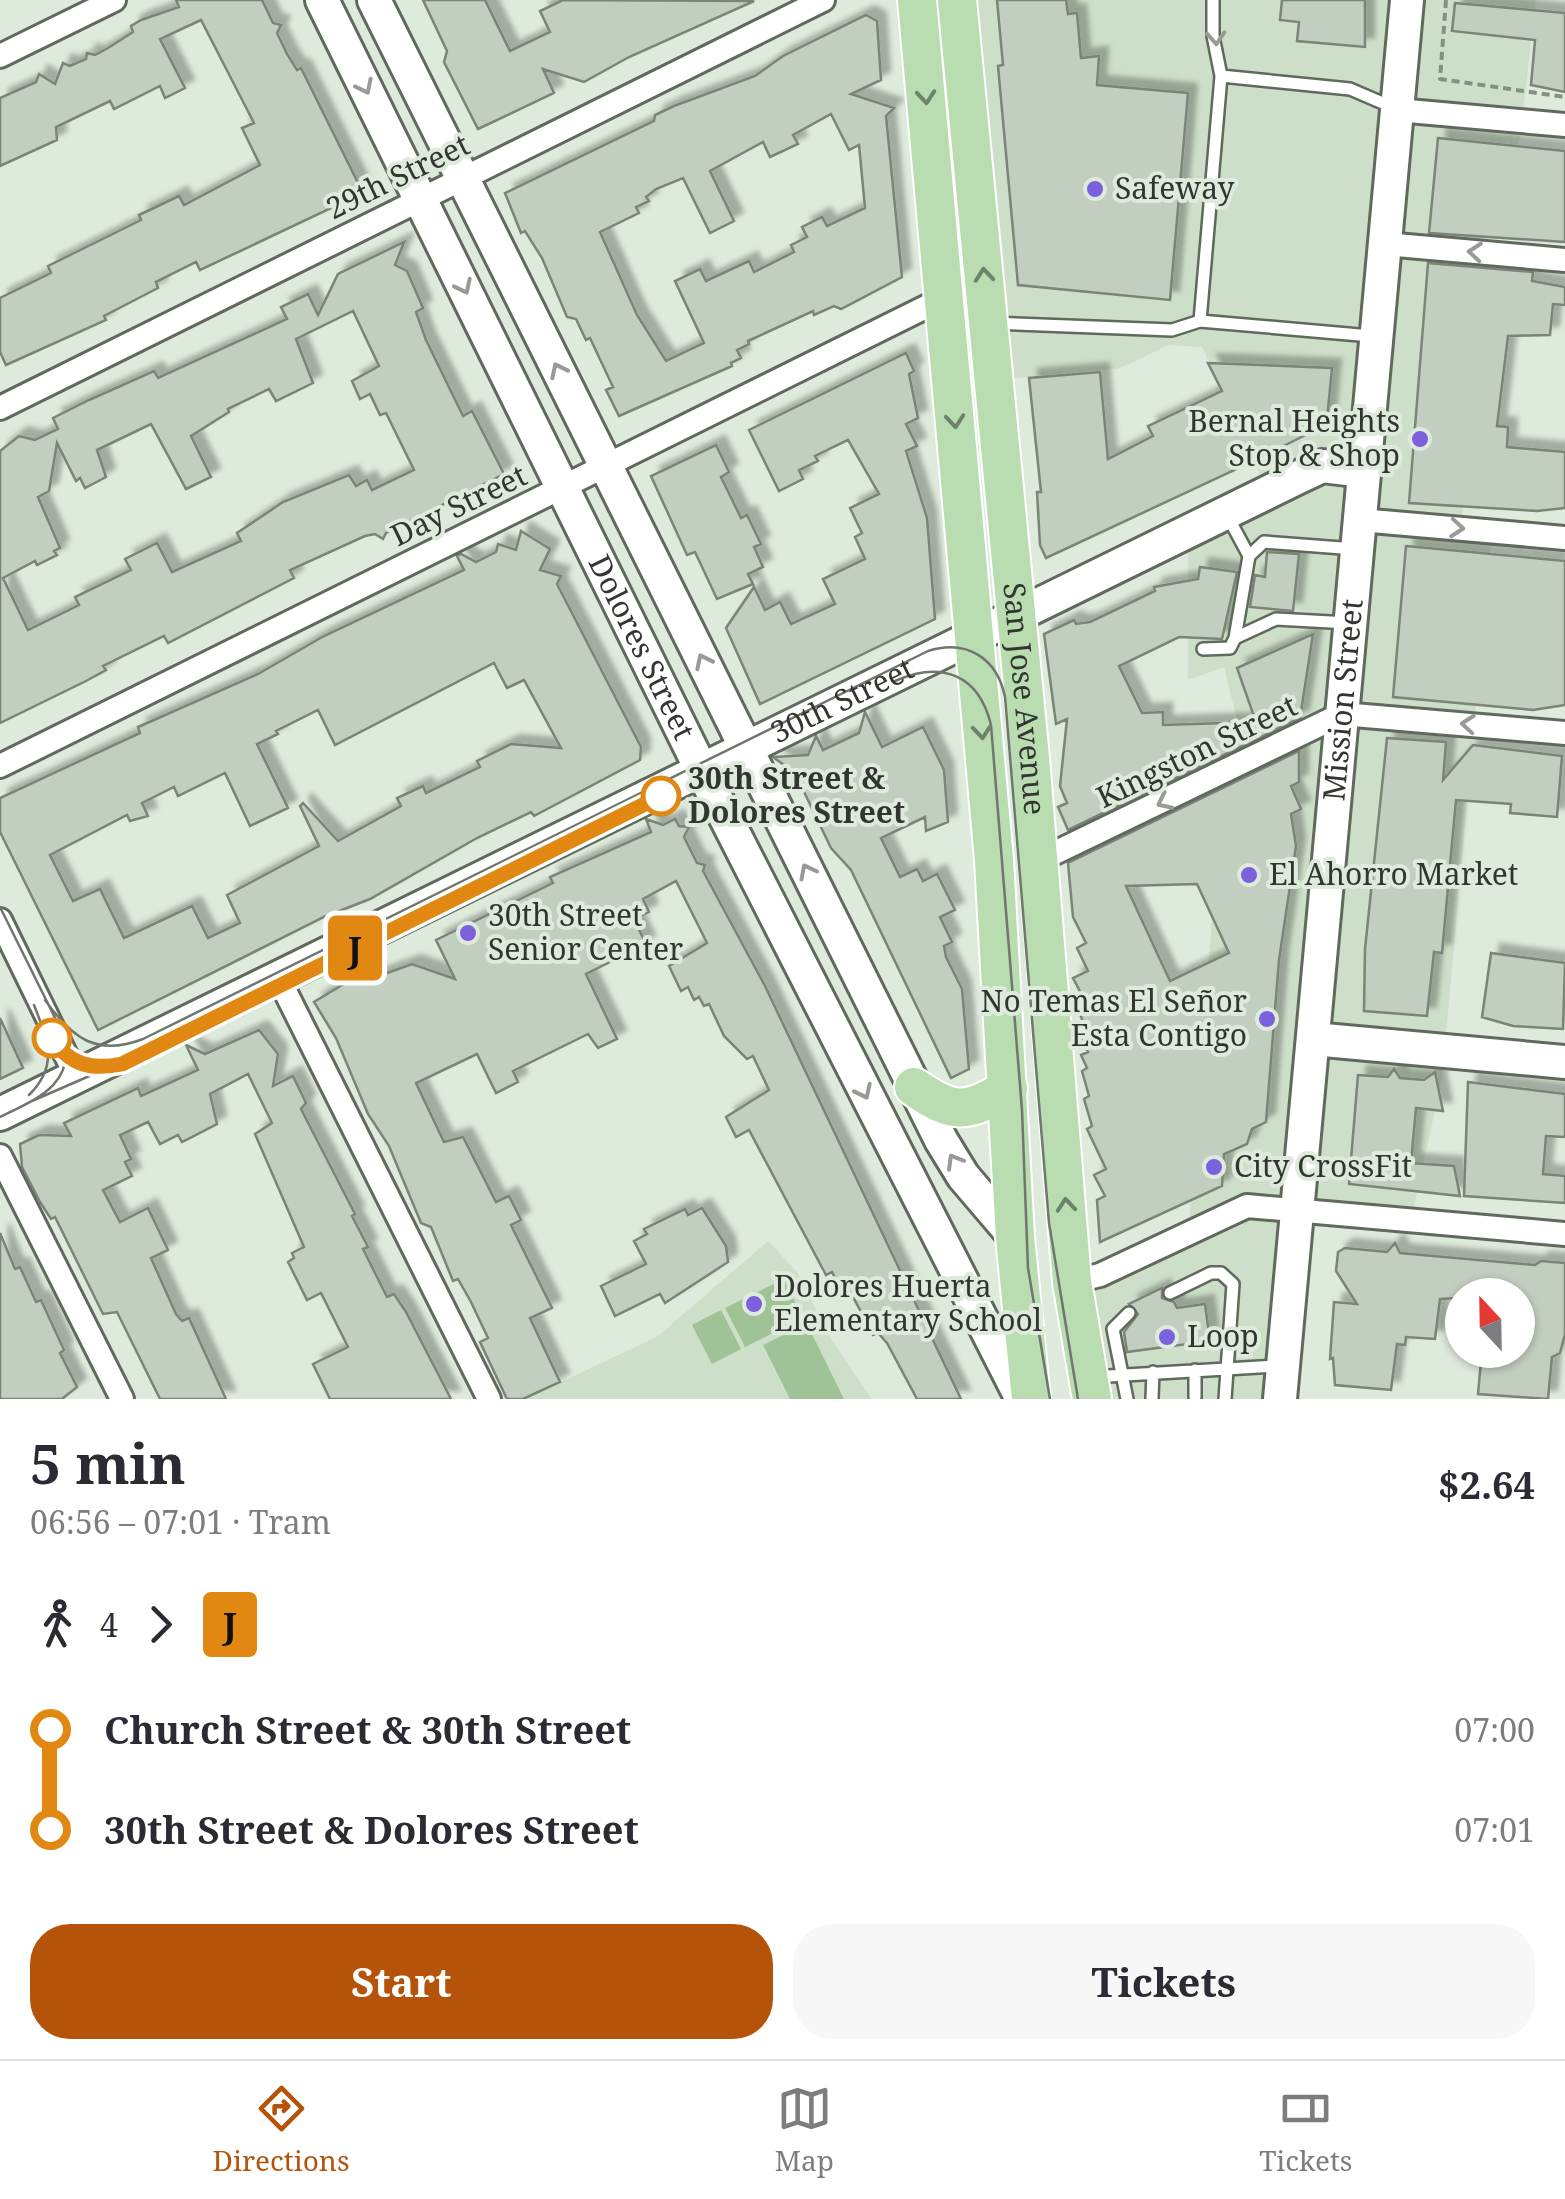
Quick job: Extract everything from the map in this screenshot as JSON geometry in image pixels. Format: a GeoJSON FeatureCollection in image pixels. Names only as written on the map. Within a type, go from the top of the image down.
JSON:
{"type":"FeatureCollection","features":[{"type":"Feature","properties":{"kind":"main road","name":"Dolores Street"},"geometry":{"type":"LineString","coordinates":[[322,0],[702,770],[1022,1399]]}},
{"type":"Feature","properties":{"kind":"main road","name":"Dolores Street"},"geometry":{"type":"LineString","coordinates":[[374,0],[914,1087],[963,1176],[1015,1237]]}},
{"type":"Feature","properties":{"kind":"main road","name":"San Jose Avenue"},"geometry":{"type":"LineString","coordinates":[[917,0],[974,635],[1008,1089],[1015,1237],[1031,1399]]}},
{"type":"Feature","properties":{"kind":"main road","name":"San Jose Avenue"},"geometry":{"type":"LineString","coordinates":[[957,0],[1038,862],[1072,1282],[1081,1337],[1101,1383]]}},
{"type":"Feature","properties":{"kind":"main road","name":"Mission Street"},"geometry":{"type":"LineString","coordinates":[[1280,1399],[1407,0]]}},
{"type":"Feature","properties":{"kind":"main road","name":"30th Street"},"geometry":{"type":"LineString","coordinates":[[0,1114],[1322,466],[1364,471]]}},
{"type":"Feature","properties":{"kind":"main road"},"geometry":{"type":"LineString","coordinates":[[837,1036],[879,1015]]}},
{"type":"Feature","properties":{"kind":"main road"},"geometry":{"type":"LineString","coordinates":[[1313,1040],[1565,1062]]}},
{"type":"Feature","properties":{"kind":"main road"},"geometry":{"type":"LineString","coordinates":[[914,1087],[942,1107],[967,1109],[1008,1089]]}},
{"type":"Feature","properties":{"kind":"main road"},"geometry":{"type":"LineString","coordinates":[[1015,1237],[1060,1298],[1081,1337]]}},
{"type":"Feature","properties":{"kind":"street"},"geometry":{"type":"LineString","coordinates":[[0,56],[114,0]]}},
{"type":"Feature","properties":{"kind":"street","name":"29th Street"},"geometry":{"type":"LineString","coordinates":[[0,408],[823,0]]}},
{"type":"Feature","properties":{"kind":"street"},"geometry":{"type":"LineString","coordinates":[[1397,110],[1565,124]]}},
{"type":"Feature","properties":{"kind":"street"},"geometry":{"type":"LineString","coordinates":[[1385,244],[1565,260]]}},
{"type":"Feature","properties":{"kind":"street","name":"Day Street"},"geometry":{"type":"LineString","coordinates":[[0,766],[944,298]]}},
{"type":"Feature","properties":{"kind":"street"},"geometry":{"type":"LineString","coordinates":[[1358,535],[1565,538]]}},
{"type":"Feature","properties":{"kind":"street","name":"Kingston Street"},"geometry":{"type":"LineString","coordinates":[[1038,862],[1342,714],[1565,732]]}},
{"type":"Feature","properties":{"kind":"street"},"geometry":{"type":"LineString","coordinates":[[0,920],[76,1076]]}},
{"type":"Feature","properties":{"kind":"street"},"geometry":{"type":"LineString","coordinates":[[0,955],[32,987]]}},
{"type":"Feature","properties":{"kind":"street"},"geometry":{"type":"LineString","coordinates":[[279,978],[489,1399]]}},
{"type":"Feature","properties":{"kind":"street"},"geometry":{"type":"LineString","coordinates":[[0,1156],[122,1399]]}},
{"type":"Feature","properties":{"kind":"street"},"geometry":{"type":"LineString","coordinates":[[1072,1282],[1134,1261],[1247,1206],[1565,1234]]}},
{"type":"Feature","properties":{"kind":"lane"},"geometry":{"type":"LineString","coordinates":[[1200,321],[1222,76],[1213,36],[1214,0]]}},
{"type":"Feature","properties":{"kind":"lane"},"geometry":{"type":"LineString","coordinates":[[1222,76],[1350,89],[1397,110]]}},
{"type":"Feature","properties":{"kind":"lane"},"geometry":{"type":"LineString","coordinates":[[988,323],[1172,330],[1200,321],[1376,337]]}},
{"type":"Feature","properties":{"kind":"lane"},"geometry":{"type":"LineString","coordinates":[[1226,513],[1250,556]]}},
{"type":"Feature","properties":{"kind":"lane"},"geometry":{"type":"LineString","coordinates":[[1203,649],[1230,648],[1250,556],[1264,542],[1358,535]]}},
{"type":"Feature","properties":{"kind":"lane"},"geometry":{"type":"LineString","coordinates":[[1235,638],[1276,619],[1351,623]]}},
{"type":"Feature","properties":{"kind":"lane"},"geometry":{"type":"LineString","coordinates":[[1170,1292],[1211,1272],[1229,1278],[1234,1301],[1225,1399]]}},
{"type":"Feature","properties":{"kind":"lane"},"geometry":{"type":"LineString","coordinates":[[1101,1383],[1114,1329],[1129,1313]]}},
{"type":"Feature","properties":{"kind":"lane"},"geometry":{"type":"LineString","coordinates":[[1101,1383],[1152,1372],[1283,1366]]}},
{"type":"Feature","properties":{"kind":"lane"},"geometry":{"type":"LineString","coordinates":[[1195,1370],[1195,1397]]}},
{"type":"Feature","properties":{"kind":"lane"},"geometry":{"type":"LineString","coordinates":[[1152,1372],[1152,1398]]}},
{"type":"Feature","properties":{"kind":"lane"},"geometry":{"type":"LineString","coordinates":[[1101,1383],[1126,1399]]}},
{"type":"Feature","properties":{"kind":"path"},"geometry":{"type":"LineString","coordinates":[[1446,0],[1440,79],[1565,98]]}},
{"type":"Feature","properties":{"kind":"shaded area"},"geometry":{"type":"Polygon","coordinates":[[[957,0],[1536,0],[1520,138],[1480,244],[1462,517],[1493,517],[1442,1078],[1411,1220],[1297,1209],[1279,1399],[1094,1399],[1075,1295],[1188,1237],[1223,774],[1245,753],[1224,667],[1188,680],[1188,532],[1263,495],[1256,460],[1202,347],[1169,345],[1118,369],[992,380],[957,0]]]}},
{"type":"Feature","properties":{"kind":"shaded area","name":"Dolores Huerta Elementary School"},"geometry":{"type":"Polygon","coordinates":[[[768,1241],[797,1272],[831,1339],[872,1399],[526,1399],[658,1336],[768,1241]]]}},
{"type":"Feature","properties":{"kind":"green space"},"geometry":{"type":"Polygon","coordinates":[[[784,1279],[803,1318],[745,1347],[725,1308],[784,1279]]]}},
{"type":"Feature","properties":{"kind":"green space"},"geometry":{"type":"Polygon","coordinates":[[[721,1310],[741,1349],[712,1364],[692,1325],[721,1310]]]}},
{"type":"Feature","properties":{"kind":"green space"},"geometry":{"type":"Polygon","coordinates":[[[807,1324],[844,1399],[790,1399],[763,1345],[807,1324]]]}},
{"type":"Feature","properties":{"kind":"building"},"geometry":{"type":"Polygon","coordinates":[[[176,0],[262,0],[273,23],[281,25],[277,33],[287,54],[297,70],[301,68],[363,193],[200,270],[196,262],[156,282],[158,288],[104,316],[106,320],[6,365],[0,352],[0,298],[51,273],[48,266],[141,220],[139,215],[179,196],[184,205],[260,165],[242,128],[254,123],[201,20],[160,39],[185,88],[165,98],[160,86],[114,109],[110,101],[56,127],[57,140],[0,166],[0,98],[36,82],[39,74],[55,84],[63,63],[70,66],[86,59],[87,53],[95,55],[108,48],[133,32],[131,26],[141,20],[179,7],[176,0]]]}},
{"type":"Feature","properties":{"kind":"building"},"geometry":{"type":"Polygon","coordinates":[[[423,0],[485,0],[510,51],[550,32],[540,11],[563,0],[754,1],[629,57],[584,82],[543,69],[554,93],[478,129],[444,62],[447,51],[423,0]]]}},
{"type":"Feature","properties":{"kind":"building","name":"Safeway"},"geometry":{"type":"Polygon","coordinates":[[[997,0],[1066,0],[1068,14],[1077,13],[1081,58],[1099,56],[1097,85],[1188,93],[1170,300],[1018,285],[998,66],[1003,65],[997,0]]]}},
{"type":"Feature","properties":{"kind":"building"},"geometry":{"type":"Polygon","coordinates":[[[1282,0],[1365,0],[1365,47],[1297,41],[1299,22],[1280,20],[1282,0]]]}},
{"type":"Feature","properties":{"kind":"building"},"geometry":{"type":"Polygon","coordinates":[[[1455,3],[1565,13],[1565,92],[1531,85],[1535,40],[1452,31],[1455,3]]]}},
{"type":"Feature","properties":{"kind":"building"},"geometry":{"type":"Polygon","coordinates":[[[866,15],[877,21],[881,80],[851,94],[894,108],[886,116],[902,277],[841,309],[834,306],[814,315],[813,311],[748,341],[737,350],[741,358],[732,366],[619,416],[606,390],[613,387],[590,338],[586,340],[576,319],[567,317],[542,258],[525,231],[521,233],[505,193],[654,121],[655,115],[674,106],[755,76],[783,56],[866,15]],[[831,114],[793,135],[798,144],[770,157],[763,142],[710,171],[734,221],[710,233],[683,178],[656,189],[646,197],[649,201],[636,207],[639,213],[600,232],[637,315],[666,361],[704,343],[675,281],[700,269],[706,281],[749,261],[754,272],[794,252],[791,245],[807,237],[802,227],[822,217],[827,226],[865,208],[859,145],[849,150],[831,114]]]}},
{"type":"Feature","properties":{"kind":"building"},"geometry":{"type":"Polygon","coordinates":[[[1438,138],[1565,151],[1565,242],[1429,233],[1438,138]]]}},
{"type":"Feature","properties":{"kind":"building"},"geometry":{"type":"Polygon","coordinates":[[[404,242],[395,265],[407,271],[423,308],[416,312],[426,340],[463,416],[472,411],[504,474],[386,533],[383,539],[375,534],[365,536],[290,570],[294,578],[168,643],[164,636],[103,666],[106,670],[0,723],[0,451],[19,436],[35,440],[58,429],[53,418],[89,400],[154,371],[158,378],[287,319],[281,307],[308,294],[318,315],[338,274],[404,242]],[[353,311],[296,339],[313,383],[276,401],[269,389],[228,409],[229,412],[191,436],[211,477],[186,489],[151,424],[97,450],[106,477],[85,488],[80,478],[76,481],[57,443],[49,491],[38,497],[60,548],[54,551],[57,555],[37,565],[35,561],[3,578],[28,630],[79,605],[75,597],[131,570],[125,559],[157,543],[172,572],[241,541],[237,533],[283,502],[349,475],[356,486],[367,480],[372,490],[414,470],[386,413],[380,415],[370,394],[360,399],[352,381],[379,366],[353,311]]]}},
{"type":"Feature","properties":{"kind":"building"},"geometry":{"type":"Polygon","coordinates":[[[1428,263],[1533,272],[1532,281],[1565,287],[1565,305],[1553,304],[1550,335],[1508,336],[1497,426],[1508,427],[1507,447],[1565,452],[1565,508],[1537,511],[1409,503],[1428,263]]]}},
{"type":"Feature","properties":{"kind":"building"},"geometry":{"type":"Polygon","coordinates":[[[906,353],[914,371],[909,374],[918,418],[906,424],[917,446],[906,451],[927,518],[935,619],[760,704],[726,628],[754,587],[765,610],[780,602],[791,624],[835,604],[823,579],[865,559],[855,537],[862,533],[850,508],[879,494],[848,440],[815,456],[818,461],[799,470],[803,479],[779,491],[749,430],[906,353]]]}},
{"type":"Feature","properties":{"kind":"building"},"geometry":{"type":"Polygon","coordinates":[[[1208,363],[1332,368],[1327,419],[1321,427],[1256,460],[1046,558],[1040,545],[1037,492],[1041,492],[1029,378],[1100,372],[1108,459],[1153,436],[1148,426],[1222,391],[1208,363]]]}},
{"type":"Feature","properties":{"kind":"building"},"geometry":{"type":"Polygon","coordinates":[[[716,445],[729,472],[721,477],[741,518],[747,515],[761,544],[754,547],[763,567],[748,574],[753,584],[717,599],[695,552],[687,555],[651,476],[716,445]]]}},
{"type":"Feature","properties":{"kind":"building"},"geometry":{"type":"Polygon","coordinates":[[[521,531],[550,549],[540,570],[561,576],[557,584],[641,747],[640,760],[534,816],[531,812],[477,838],[370,899],[324,917],[98,1030],[0,832],[0,798],[140,733],[138,727],[258,674],[324,636],[464,570],[457,556],[461,554],[476,562],[496,552],[498,544],[516,550],[521,531]],[[494,663],[335,745],[318,710],[257,744],[288,808],[250,826],[225,773],[178,796],[174,787],[142,803],[148,816],[130,821],[127,815],[50,855],[73,901],[100,889],[124,938],[192,906],[208,938],[240,923],[227,895],[319,846],[300,806],[303,803],[338,841],[401,806],[397,798],[423,786],[426,793],[480,767],[477,761],[511,744],[561,748],[524,680],[507,688],[494,663]]]}},
{"type":"Feature","properties":{"kind":"building"},"geometry":{"type":"Polygon","coordinates":[[[1406,546],[1565,561],[1565,705],[1533,710],[1393,697],[1406,546]]]}},
{"type":"Feature","properties":{"kind":"building"},"geometry":{"type":"Polygon","coordinates":[[[1267,552],[1299,554],[1293,611],[1250,607],[1255,575],[1265,577],[1267,552]]]}},
{"type":"Feature","properties":{"kind":"building"},"geometry":{"type":"Polygon","coordinates":[[[1200,567],[1237,572],[1222,639],[1179,637],[1119,666],[1142,713],[1163,712],[1163,725],[1256,722],[1237,668],[1313,634],[1300,718],[1068,830],[1058,807],[1067,803],[1060,786],[1067,719],[1056,724],[1044,634],[1074,620],[1076,624],[1090,622],[1155,591],[1154,587],[1198,579],[1200,567]]]}},
{"type":"Feature","properties":{"kind":"building"},"geometry":{"type":"Polygon","coordinates":[[[865,712],[882,747],[923,727],[944,770],[948,822],[926,831],[925,817],[881,838],[900,877],[917,869],[923,881],[937,874],[955,910],[940,917],[952,942],[944,946],[946,957],[962,989],[969,1069],[951,1078],[851,870],[831,848],[795,773],[773,757],[808,755],[816,736],[823,750],[859,733],[865,712]]]}},
{"type":"Feature","properties":{"kind":"building"},"geometry":{"type":"Polygon","coordinates":[[[1387,738],[1446,742],[1443,780],[1473,745],[1562,756],[1557,817],[1510,813],[1511,804],[1456,800],[1442,953],[1434,952],[1427,1016],[1364,1011],[1365,949],[1387,738]]]}},
{"type":"Feature","properties":{"kind":"building"},"geometry":{"type":"Polygon","coordinates":[[[1299,751],[1299,782],[1291,786],[1301,809],[1291,814],[1296,846],[1279,960],[1266,1122],[1252,1129],[1247,1144],[1224,1154],[1222,1186],[1100,1242],[1097,1200],[1105,1196],[1094,1175],[1106,1169],[1087,1129],[1092,1126],[1084,1099],[1089,1096],[1082,1071],[1087,1068],[1081,1055],[1088,1052],[1080,1035],[1086,1032],[1077,1004],[1084,999],[1073,978],[1088,971],[1077,948],[1086,943],[1073,917],[1068,863],[1299,751]],[[1197,884],[1126,886],[1170,981],[1229,953],[1197,884]]]}},
{"type":"Feature","properties":{"kind":"building"},"geometry":{"type":"Polygon","coordinates":[[[646,819],[663,825],[675,819],[679,826],[689,827],[684,837],[697,863],[705,865],[703,871],[765,986],[961,1399],[917,1399],[887,1343],[878,1333],[873,1335],[851,1293],[844,1297],[832,1272],[826,1275],[749,1130],[736,1137],[726,1117],[769,1090],[753,1056],[747,1059],[724,1036],[709,1004],[704,1006],[699,997],[694,1000],[688,987],[681,991],[669,966],[707,943],[676,881],[643,899],[649,912],[634,919],[646,944],[586,974],[617,1039],[598,1048],[588,1034],[513,1071],[518,1082],[496,1093],[477,1054],[416,1083],[444,1142],[463,1137],[496,1202],[509,1196],[521,1220],[511,1225],[552,1308],[530,1318],[560,1382],[523,1399],[507,1399],[480,1342],[488,1338],[471,1302],[458,1279],[453,1281],[431,1227],[421,1223],[389,1146],[368,1114],[336,1038],[314,1002],[357,976],[365,981],[412,964],[455,979],[436,940],[553,883],[550,877],[651,832],[646,819]]]}},
{"type":"Feature","properties":{"kind":"building"},"geometry":{"type":"Polygon","coordinates":[[[1491,953],[1565,963],[1563,1029],[1513,1026],[1482,1017],[1491,953]]]}},
{"type":"Feature","properties":{"kind":"building"},"geometry":{"type":"Polygon","coordinates":[[[0,1018],[23,1068],[0,1079],[0,1018]]]}},
{"type":"Feature","properties":{"kind":"building"},"geometry":{"type":"Polygon","coordinates":[[[259,1030],[278,1054],[273,1086],[293,1076],[306,1103],[301,1109],[355,1214],[352,1216],[368,1247],[363,1249],[387,1297],[394,1294],[406,1312],[451,1399],[330,1399],[313,1364],[348,1347],[321,1293],[307,1300],[288,1262],[294,1258],[292,1253],[304,1247],[255,1134],[272,1123],[248,1074],[210,1094],[217,1124],[182,1142],[178,1135],[160,1144],[148,1122],[120,1135],[131,1159],[125,1162],[132,1176],[103,1190],[120,1222],[148,1208],[168,1250],[151,1258],[176,1314],[182,1321],[189,1318],[226,1399],[160,1399],[117,1312],[103,1314],[55,1217],[51,1219],[40,1202],[22,1167],[20,1144],[39,1135],[71,1136],[64,1123],[138,1088],[141,1096],[198,1070],[186,1045],[205,1054],[259,1030]]]}},
{"type":"Feature","properties":{"kind":"building"},"geometry":{"type":"Polygon","coordinates":[[[1394,1069],[1400,1078],[1424,1080],[1435,1072],[1443,1111],[1416,1108],[1411,1163],[1454,1166],[1460,1196],[1349,1184],[1358,1075],[1388,1077],[1394,1069]]]}},
{"type":"Feature","properties":{"kind":"building"},"geometry":{"type":"Polygon","coordinates":[[[1468,1082],[1565,1094],[1565,1137],[1546,1136],[1543,1174],[1565,1176],[1565,1203],[1464,1196],[1468,1082]]]}},
{"type":"Feature","properties":{"kind":"building"},"geometry":{"type":"Polygon","coordinates":[[[702,1208],[726,1246],[728,1262],[665,1303],[660,1294],[615,1316],[601,1286],[646,1264],[634,1241],[647,1234],[644,1229],[685,1209],[688,1215],[702,1208]]]}},
{"type":"Feature","properties":{"kind":"building"},"geometry":{"type":"Polygon","coordinates":[[[0,1233],[15,1269],[20,1267],[36,1302],[41,1300],[64,1350],[60,1353],[77,1387],[62,1399],[0,1399],[0,1233]]]}},
{"type":"Feature","properties":{"kind":"building"},"geometry":{"type":"Polygon","coordinates":[[[1395,1243],[1400,1253],[1535,1265],[1541,1261],[1565,1263],[1565,1334],[1560,1353],[1552,1357],[1548,1399],[1478,1394],[1480,1368],[1535,1368],[1535,1278],[1445,1278],[1445,1299],[1440,1299],[1435,1339],[1406,1337],[1405,1345],[1397,1344],[1391,1390],[1335,1385],[1333,1358],[1330,1359],[1334,1302],[1357,1304],[1336,1271],[1338,1252],[1345,1248],[1387,1252],[1395,1243]]]}},
{"type":"Feature","properties":{"kind":"building"},"geometry":{"type":"Polygon","coordinates":[[[1162,1288],[1162,1298],[1174,1302],[1177,1308],[1205,1304],[1210,1341],[1127,1352],[1124,1332],[1138,1314],[1129,1304],[1162,1288]]]}},
{"type":"Feature","properties":{"kind":"tram line"},"geometry":{"type":"LineString","coordinates":[[45,1000],[75,1034],[98,1045],[143,1039],[928,651],[967,650],[987,662],[1005,697],[1049,1223],[1078,1399]]}},
{"type":"Feature","properties":{"kind":"tram line"},"geometry":{"type":"LineString","coordinates":[[895,681],[928,672],[956,676],[978,694],[991,725],[1022,1110],[1028,1268],[1050,1399]]}},
{"type":"Feature","properties":{"kind":"tram line","name":"J"},"geometry":{"type":"LineString","coordinates":[[52,1038],[78,1064],[94,1068],[122,1064],[661,796]]}},
{"type":"Feature","properties":{"kind":"tram line"},"geometry":{"type":"LineString","coordinates":[[0,907],[63,1034],[66,1051],[65,1065],[51,1087],[0,1117]]}},
{"type":"Feature","properties":{"kind":"tram line"},"geometry":{"type":"LineString","coordinates":[[29,1095],[44,1073],[48,1052],[34,1005]]}},
{"type":"Feature","properties":{"kind":"tram line"},"geometry":{"type":"LineString","coordinates":[[32,1101],[156,1047]]}},
{"type":"Feature","properties":{"kind":"place","name":"Safeway"},"geometry":{"type":"Point","coordinates":[1095,189]}},
{"type":"Feature","properties":{"kind":"place","name":"Bernal Heights Stop & Shop"},"geometry":{"type":"Point","coordinates":[1420,439]}},
{"type":"Feature","properties":{"kind":"place","name":"30th Street & Dolores Street"},"geometry":{"type":"Point","coordinates":[661,796]}},
{"type":"Feature","properties":{"kind":"place","name":"El Ahorro Market"},"geometry":{"type":"Point","coordinates":[1249,875]}},
{"type":"Feature","properties":{"kind":"place","name":"30th Street Senior Center"},"geometry":{"type":"Point","coordinates":[468,933]}},
{"type":"Feature","properties":{"kind":"place","name":"No Temas El Señor Esta Contigo"},"geometry":{"type":"Point","coordinates":[1267,1019]}},
{"type":"Feature","properties":{"kind":"place","name":"City CrossFit"},"geometry":{"type":"Point","coordinates":[1214,1167]}},
{"type":"Feature","properties":{"kind":"place","name":"Dolores Huerta Elementary School"},"geometry":{"type":"Point","coordinates":[754,1304]}},
{"type":"Feature","properties":{"kind":"place","name":"Loop"},"geometry":{"type":"Point","coordinates":[1167,1337]}}]}
